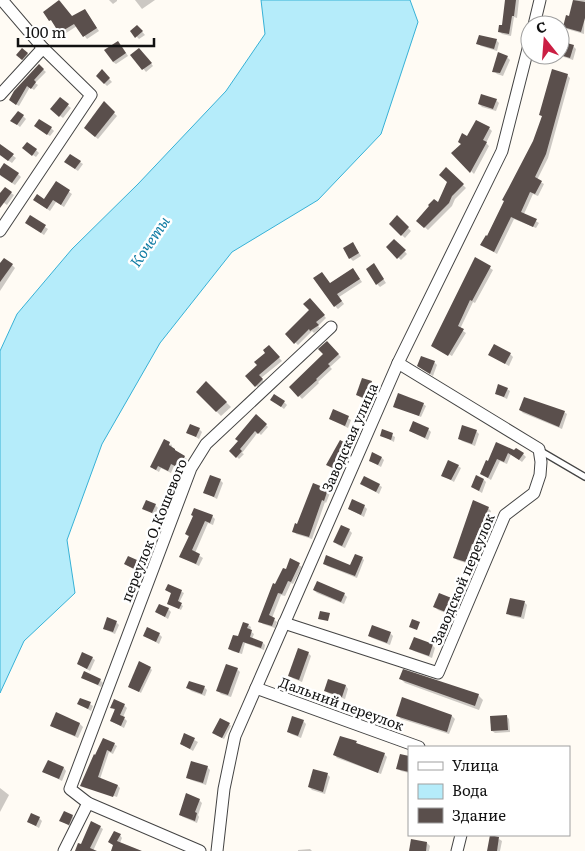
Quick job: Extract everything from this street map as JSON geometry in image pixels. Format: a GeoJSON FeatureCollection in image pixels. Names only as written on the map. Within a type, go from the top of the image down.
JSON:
{"type":"FeatureCollection","features":[{"type":"Feature","properties":{"kind":"street"},"geometry":{"type":"LineString","coordinates":[[0,231],[91,94],[43,48],[2,0]]}},
{"type":"Feature","properties":{"kind":"street"},"geometry":{"type":"LineString","coordinates":[[536,15],[540,0]]}},
{"type":"Feature","properties":{"kind":"street"},"geometry":{"type":"LineString","coordinates":[[0,95],[43,48]]}},
{"type":"Feature","properties":{"kind":"street","name":"Заводская улица"},"geometry":{"type":"LineString","coordinates":[[217,851],[224,789],[235,736],[398,363],[502,152],[524,65]]}},
{"type":"Feature","properties":{"kind":"street","name":"переулок О.Кошевого"},"geometry":{"type":"LineString","coordinates":[[88,803],[70,789],[191,468],[206,444],[331,327]]}},
{"type":"Feature","properties":{"kind":"street"},"geometry":{"type":"LineString","coordinates":[[398,363],[539,450]]}},
{"type":"Feature","properties":{"kind":"street","name":"Заводской переулок"},"geometry":{"type":"LineString","coordinates":[[284,623],[438,674],[504,514],[534,493],[540,475],[541,462],[539,450]]}},
{"type":"Feature","properties":{"kind":"street","name":"Дальний переулок"},"geometry":{"type":"LineString","coordinates":[[256,688],[416,746]]}},
{"type":"Feature","properties":{"kind":"street"},"geometry":{"type":"LineString","coordinates":[[64,851],[88,803],[200,851]]}},
{"type":"Feature","properties":{"kind":"street"},"geometry":{"type":"LineString","coordinates":[[457,851],[461,836]]}},
{"type":"Feature","properties":{"kind":"lane"},"geometry":{"type":"LineString","coordinates":[[539,450],[585,477]]}},
{"type":"Feature","properties":{"kind":"water","name":"Кочеты"},"geometry":{"type":"Polygon","coordinates":[[[261,0],[410,0],[418,22],[381,134],[318,200],[232,252],[160,343],[102,444],[67,540],[75,593],[24,641],[0,693],[0,351],[17,314],[72,249],[138,184],[226,91],[265,34],[261,0]]]}},
{"type":"Feature","properties":{"kind":"building"},"geometry":{"type":"Polygon","coordinates":[[[59,0],[72,16],[85,9],[97,28],[83,37],[74,24],[59,33],[51,20],[49,21],[43,12],[59,0]]]}},
{"type":"Feature","properties":{"kind":"building"},"geometry":{"type":"Polygon","coordinates":[[[505,0],[516,0],[509,34],[498,32],[499,25],[502,25],[505,0]]]}},
{"type":"Feature","properties":{"kind":"building"},"geometry":{"type":"Polygon","coordinates":[[[573,0],[585,2],[585,18],[581,32],[570,29],[569,15],[573,0]]]}},
{"type":"Feature","properties":{"kind":"building"},"geometry":{"type":"Polygon","coordinates":[[[137,25],[143,31],[135,38],[130,31],[137,25]]]}},
{"type":"Feature","properties":{"kind":"building"},"geometry":{"type":"Polygon","coordinates":[[[479,35],[497,39],[494,49],[476,44],[479,35]]]}},
{"type":"Feature","properties":{"kind":"building"},"geometry":{"type":"Polygon","coordinates":[[[118,41],[126,53],[113,62],[104,50],[118,41]]]}},
{"type":"Feature","properties":{"kind":"building"},"geometry":{"type":"Polygon","coordinates":[[[570,44],[574,45],[570,58],[570,44]]]}},
{"type":"Feature","properties":{"kind":"building"},"geometry":{"type":"Polygon","coordinates":[[[22,48],[28,53],[22,60],[16,55],[22,48]]]}},
{"type":"Feature","properties":{"kind":"building"},"geometry":{"type":"Polygon","coordinates":[[[139,48],[152,63],[142,70],[130,55],[139,48]]]}},
{"type":"Feature","properties":{"kind":"building"},"geometry":{"type":"Polygon","coordinates":[[[498,52],[508,56],[500,73],[492,72],[498,52]]]}},
{"type":"Feature","properties":{"kind":"building"},"geometry":{"type":"Polygon","coordinates":[[[39,64],[44,69],[34,80],[36,82],[31,89],[27,86],[16,105],[9,100],[14,91],[39,64]]]}},
{"type":"Feature","properties":{"kind":"building"},"geometry":{"type":"Polygon","coordinates":[[[102,69],[110,78],[104,84],[96,76],[102,69]]]}},
{"type":"Feature","properties":{"kind":"building"},"geometry":{"type":"Polygon","coordinates":[[[552,69],[568,74],[546,154],[535,177],[542,181],[535,194],[530,192],[521,212],[537,219],[533,227],[511,217],[494,252],[480,245],[487,236],[504,201],[502,200],[533,141],[542,116],[539,115],[552,69]]]}},
{"type":"Feature","properties":{"kind":"building"},"geometry":{"type":"Polygon","coordinates":[[[481,94],[497,99],[493,109],[478,104],[481,94]]]}},
{"type":"Feature","properties":{"kind":"building"},"geometry":{"type":"Polygon","coordinates":[[[60,97],[69,104],[59,117],[50,109],[60,97]]]}},
{"type":"Feature","properties":{"kind":"building"},"geometry":{"type":"Polygon","coordinates":[[[104,101],[115,112],[95,137],[84,128],[104,101]]]}},
{"type":"Feature","properties":{"kind":"building"},"geometry":{"type":"Polygon","coordinates":[[[18,111],[24,115],[17,125],[10,121],[18,111]]]}},
{"type":"Feature","properties":{"kind":"building"},"geometry":{"type":"Polygon","coordinates":[[[39,119],[52,127],[47,135],[34,126],[39,119]]]}},
{"type":"Feature","properties":{"kind":"building"},"geometry":{"type":"Polygon","coordinates":[[[476,120],[490,127],[483,140],[487,142],[470,173],[451,153],[461,144],[458,142],[462,133],[467,136],[476,120]]]}},
{"type":"Feature","properties":{"kind":"building"},"geometry":{"type":"Polygon","coordinates":[[[27,142],[37,149],[32,156],[22,148],[27,142]]]}},
{"type":"Feature","properties":{"kind":"building"},"geometry":{"type":"Polygon","coordinates":[[[0,144],[14,154],[8,161],[0,155],[0,144]]]}},
{"type":"Feature","properties":{"kind":"building"},"geometry":{"type":"Polygon","coordinates":[[[70,154],[81,161],[75,169],[64,162],[70,154]]]}},
{"type":"Feature","properties":{"kind":"building"},"geometry":{"type":"Polygon","coordinates":[[[4,163],[19,173],[12,183],[0,175],[0,169],[4,163]]]}},
{"type":"Feature","properties":{"kind":"building"},"geometry":{"type":"Polygon","coordinates":[[[446,167],[464,184],[452,196],[449,203],[424,228],[416,221],[434,199],[438,202],[447,182],[439,175],[446,167]]]}},
{"type":"Feature","properties":{"kind":"building"},"geometry":{"type":"Polygon","coordinates":[[[56,181],[70,190],[61,205],[53,200],[47,209],[33,200],[37,194],[44,199],[56,181]]]}},
{"type":"Feature","properties":{"kind":"building"},"geometry":{"type":"Polygon","coordinates":[[[5,187],[12,192],[0,208],[0,193],[5,187]]]}},
{"type":"Feature","properties":{"kind":"building"},"geometry":{"type":"Polygon","coordinates":[[[30,215],[46,225],[41,233],[25,223],[30,215]]]}},
{"type":"Feature","properties":{"kind":"building"},"geometry":{"type":"Polygon","coordinates":[[[397,215],[409,227],[401,236],[389,224],[397,215]]]}},
{"type":"Feature","properties":{"kind":"building"},"geometry":{"type":"Polygon","coordinates":[[[394,239],[406,250],[397,259],[386,247],[394,239]]]}},
{"type":"Feature","properties":{"kind":"building"},"geometry":{"type":"Polygon","coordinates":[[[353,242],[359,253],[349,259],[343,248],[353,242]]]}},
{"type":"Feature","properties":{"kind":"building"},"geometry":{"type":"Polygon","coordinates":[[[475,257],[491,266],[472,301],[470,300],[458,326],[464,329],[448,356],[431,346],[475,257]]]}},
{"type":"Feature","properties":{"kind":"building"},"geometry":{"type":"Polygon","coordinates":[[[4,258],[13,264],[0,282],[0,263],[4,258]]]}},
{"type":"Feature","properties":{"kind":"building"},"geometry":{"type":"Polygon","coordinates":[[[374,263],[384,279],[376,285],[366,269],[374,263]]]}},
{"type":"Feature","properties":{"kind":"building"},"geometry":{"type":"Polygon","coordinates":[[[353,268],[360,279],[337,294],[342,301],[334,307],[313,278],[322,272],[330,283],[353,268]]]}},
{"type":"Feature","properties":{"kind":"building"},"geometry":{"type":"Polygon","coordinates":[[[310,298],[325,315],[316,322],[319,325],[310,331],[309,329],[294,344],[285,334],[309,310],[303,304],[310,298]]]}},
{"type":"Feature","properties":{"kind":"building"},"geometry":{"type":"Polygon","coordinates":[[[327,341],[339,354],[328,364],[330,366],[317,380],[298,397],[289,387],[323,354],[318,349],[327,341]]]}},
{"type":"Feature","properties":{"kind":"building"},"geometry":{"type":"Polygon","coordinates":[[[494,344],[511,353],[505,364],[488,355],[494,344]]]}},
{"type":"Feature","properties":{"kind":"building"},"geometry":{"type":"Polygon","coordinates":[[[269,345],[280,357],[259,375],[263,379],[255,387],[245,376],[257,365],[254,362],[265,353],[263,350],[269,345]]]}},
{"type":"Feature","properties":{"kind":"building"},"geometry":{"type":"Polygon","coordinates":[[[421,356],[435,361],[430,374],[417,366],[421,356]]]}},
{"type":"Feature","properties":{"kind":"building"},"geometry":{"type":"Polygon","coordinates":[[[362,378],[372,381],[366,399],[356,395],[362,378]]]}},
{"type":"Feature","properties":{"kind":"building"},"geometry":{"type":"Polygon","coordinates":[[[206,381],[227,402],[216,412],[196,392],[206,381]]]}},
{"type":"Feature","properties":{"kind":"building"},"geometry":{"type":"Polygon","coordinates":[[[498,384],[508,388],[504,397],[495,394],[498,384]]]}},
{"type":"Feature","properties":{"kind":"building"},"geometry":{"type":"Polygon","coordinates":[[[398,393],[424,403],[419,416],[393,407],[398,393]]]}},
{"type":"Feature","properties":{"kind":"building"},"geometry":{"type":"Polygon","coordinates":[[[274,394],[285,401],[281,407],[270,400],[274,394]]]}},
{"type":"Feature","properties":{"kind":"building"},"geometry":{"type":"Polygon","coordinates":[[[524,397],[565,411],[559,427],[519,410],[524,397]]]}},
{"type":"Feature","properties":{"kind":"building"},"geometry":{"type":"Polygon","coordinates":[[[333,409],[349,416],[345,426],[329,419],[333,409]]]}},
{"type":"Feature","properties":{"kind":"building"},"geometry":{"type":"Polygon","coordinates":[[[256,414],[267,424],[258,434],[255,431],[240,449],[242,451],[236,458],[229,451],[238,441],[235,439],[256,414]]]}},
{"type":"Feature","properties":{"kind":"building"},"geometry":{"type":"Polygon","coordinates":[[[413,421],[429,428],[425,438],[409,431],[413,421]]]}},
{"type":"Feature","properties":{"kind":"building"},"geometry":{"type":"Polygon","coordinates":[[[190,424],[200,428],[196,437],[186,433],[190,424]]]}},
{"type":"Feature","properties":{"kind":"building"},"geometry":{"type":"Polygon","coordinates":[[[462,425],[477,430],[472,444],[458,439],[462,425]]]}},
{"type":"Feature","properties":{"kind":"building"},"geometry":{"type":"Polygon","coordinates":[[[382,429],[393,433],[391,440],[380,436],[382,429]]]}},
{"type":"Feature","properties":{"kind":"building"},"geometry":{"type":"Polygon","coordinates":[[[164,439],[170,442],[169,445],[175,450],[185,456],[179,468],[171,464],[168,471],[158,466],[156,470],[150,467],[164,439]]]}},
{"type":"Feature","properties":{"kind":"building"},"geometry":{"type":"Polygon","coordinates":[[[340,440],[349,445],[337,470],[326,465],[340,440]]]}},
{"type":"Feature","properties":{"kind":"building"},"geometry":{"type":"Polygon","coordinates":[[[496,442],[514,450],[516,448],[524,453],[519,460],[508,453],[504,462],[497,459],[488,478],[480,474],[496,442]]]}},
{"type":"Feature","properties":{"kind":"building"},"geometry":{"type":"Polygon","coordinates":[[[372,452],[382,457],[378,465],[369,461],[372,452]]]}},
{"type":"Feature","properties":{"kind":"building"},"geometry":{"type":"Polygon","coordinates":[[[448,460],[459,465],[451,480],[441,476],[448,460]]]}},
{"type":"Feature","properties":{"kind":"building"},"geometry":{"type":"Polygon","coordinates":[[[210,475],[221,479],[214,497],[203,493],[210,475]]]}},
{"type":"Feature","properties":{"kind":"building"},"geometry":{"type":"Polygon","coordinates":[[[476,475],[484,479],[479,491],[471,487],[476,475]]]}},
{"type":"Feature","properties":{"kind":"building"},"geometry":{"type":"Polygon","coordinates":[[[364,476],[380,484],[376,492],[360,484],[364,476]]]}},
{"type":"Feature","properties":{"kind":"building"},"geometry":{"type":"Polygon","coordinates":[[[313,483],[328,489],[324,501],[322,500],[309,537],[292,532],[313,483]]]}},
{"type":"Feature","properties":{"kind":"building"},"geometry":{"type":"Polygon","coordinates":[[[352,499],[365,505],[361,515],[348,509],[352,499]]]}},
{"type":"Feature","properties":{"kind":"building"},"geometry":{"type":"Polygon","coordinates":[[[146,500],[156,504],[152,513],[142,509],[146,500]]]}},
{"type":"Feature","properties":{"kind":"building"},"geometry":{"type":"Polygon","coordinates":[[[473,500],[489,507],[466,562],[453,558],[473,500]]]}},
{"type":"Feature","properties":{"kind":"building"},"geometry":{"type":"Polygon","coordinates":[[[194,508],[213,515],[210,523],[205,521],[192,550],[200,554],[196,564],[179,557],[189,536],[185,534],[193,516],[191,515],[194,508]]]}},
{"type":"Feature","properties":{"kind":"building"},"geometry":{"type":"Polygon","coordinates":[[[341,525],[350,529],[342,546],[333,542],[341,525]]]}},
{"type":"Feature","properties":{"kind":"building"},"geometry":{"type":"Polygon","coordinates":[[[355,554],[363,557],[355,576],[323,564],[326,555],[350,565],[355,554]]]}},
{"type":"Feature","properties":{"kind":"building"},"geometry":{"type":"Polygon","coordinates":[[[128,556],[137,560],[134,569],[124,564],[128,556]]]}},
{"type":"Feature","properties":{"kind":"building"},"geometry":{"type":"Polygon","coordinates":[[[290,558],[300,563],[291,582],[288,581],[282,594],[278,593],[269,615],[275,618],[272,626],[258,622],[273,583],[275,584],[283,568],[286,569],[290,558]]]}},
{"type":"Feature","properties":{"kind":"building"},"geometry":{"type":"Polygon","coordinates":[[[317,581],[345,593],[341,602],[313,590],[317,581]]]}},
{"type":"Feature","properties":{"kind":"building"},"geometry":{"type":"Polygon","coordinates":[[[168,584],[182,590],[178,601],[182,603],[179,609],[167,604],[171,593],[165,590],[168,584]]]}},
{"type":"Feature","properties":{"kind":"building"},"geometry":{"type":"Polygon","coordinates":[[[439,593],[454,599],[448,613],[433,607],[439,593]]]}},
{"type":"Feature","properties":{"kind":"building"},"geometry":{"type":"Polygon","coordinates":[[[510,598],[525,601],[521,617],[506,614],[510,598]]]}},
{"type":"Feature","properties":{"kind":"building"},"geometry":{"type":"Polygon","coordinates":[[[159,604],[169,608],[165,617],[155,612],[159,604]]]}},
{"type":"Feature","properties":{"kind":"building"},"geometry":{"type":"Polygon","coordinates":[[[320,611],[330,613],[328,621],[318,619],[320,611]]]}},
{"type":"Feature","properties":{"kind":"building"},"geometry":{"type":"Polygon","coordinates":[[[107,617],[117,621],[113,632],[103,629],[107,617]]]}},
{"type":"Feature","properties":{"kind":"building"},"geometry":{"type":"Polygon","coordinates":[[[412,619],[420,622],[417,630],[409,627],[412,619]]]}},
{"type":"Feature","properties":{"kind":"building"},"geometry":{"type":"Polygon","coordinates":[[[243,622],[249,624],[247,628],[252,630],[250,637],[263,642],[261,648],[243,642],[239,653],[228,649],[233,635],[238,636],[243,622]]]}},
{"type":"Feature","properties":{"kind":"building"},"geometry":{"type":"Polygon","coordinates":[[[372,625],[391,632],[387,643],[368,636],[372,625]]]}},
{"type":"Feature","properties":{"kind":"building"},"geometry":{"type":"Polygon","coordinates":[[[147,627],[160,633],[156,642],[143,636],[147,627]]]}},
{"type":"Feature","properties":{"kind":"building"},"geometry":{"type":"Polygon","coordinates":[[[414,637],[433,644],[429,656],[409,649],[414,637]]]}},
{"type":"Feature","properties":{"kind":"building"},"geometry":{"type":"Polygon","coordinates":[[[298,648],[309,652],[299,680],[288,676],[298,648]]]}},
{"type":"Feature","properties":{"kind":"building"},"geometry":{"type":"Polygon","coordinates":[[[82,652],[93,657],[87,669],[77,664],[82,652]]]}},
{"type":"Feature","properties":{"kind":"building"},"geometry":{"type":"Polygon","coordinates":[[[139,661],[151,667],[139,692],[128,687],[139,661]]]}},
{"type":"Feature","properties":{"kind":"building"},"geometry":{"type":"Polygon","coordinates":[[[226,664],[238,668],[228,695],[216,691],[226,664]]]}},
{"type":"Feature","properties":{"kind":"building"},"geometry":{"type":"Polygon","coordinates":[[[403,669],[479,694],[475,706],[399,679],[403,669]]]}},
{"type":"Feature","properties":{"kind":"building"},"geometry":{"type":"Polygon","coordinates":[[[84,671],[101,679],[98,685],[81,678],[84,671]]]}},
{"type":"Feature","properties":{"kind":"building"},"geometry":{"type":"Polygon","coordinates":[[[328,679],[346,685],[342,697],[324,691],[328,679]]]}},
{"type":"Feature","properties":{"kind":"building"},"geometry":{"type":"Polygon","coordinates":[[[189,681],[205,686],[202,694],[186,688],[189,681]]]}},
{"type":"Feature","properties":{"kind":"building"},"geometry":{"type":"Polygon","coordinates":[[[402,697],[452,715],[447,732],[396,716],[402,697]]]}},
{"type":"Feature","properties":{"kind":"building"},"geometry":{"type":"Polygon","coordinates":[[[80,698],[91,702],[88,709],[77,704],[80,698]]]}},
{"type":"Feature","properties":{"kind":"building"},"geometry":{"type":"Polygon","coordinates":[[[114,699],[125,704],[120,715],[125,717],[121,726],[110,721],[115,709],[110,708],[114,699]]]}},
{"type":"Feature","properties":{"kind":"building"},"geometry":{"type":"Polygon","coordinates":[[[56,712],[80,723],[75,736],[50,726],[56,712]]]}},
{"type":"Feature","properties":{"kind":"building"},"geometry":{"type":"Polygon","coordinates":[[[507,715],[508,730],[491,731],[490,716],[507,715]]]}},
{"type":"Feature","properties":{"kind":"building"},"geometry":{"type":"Polygon","coordinates":[[[292,716],[304,720],[298,736],[287,732],[292,716]]]}},
{"type":"Feature","properties":{"kind":"building"},"geometry":{"type":"Polygon","coordinates":[[[220,718],[230,723],[222,738],[212,733],[220,718]]]}},
{"type":"Feature","properties":{"kind":"building"},"geometry":{"type":"Polygon","coordinates":[[[184,733],[195,738],[190,749],[180,744],[184,733]]]}},
{"type":"Feature","properties":{"kind":"building"},"geometry":{"type":"Polygon","coordinates":[[[340,736],[385,753],[378,773],[333,755],[340,736]]]}},
{"type":"Feature","properties":{"kind":"building"},"geometry":{"type":"Polygon","coordinates":[[[103,738],[115,743],[111,752],[107,750],[98,777],[118,785],[113,797],[80,786],[103,738]]]}},
{"type":"Feature","properties":{"kind":"building"},"geometry":{"type":"Polygon","coordinates":[[[400,754],[408,756],[408,772],[396,769],[400,754]]]}},
{"type":"Feature","properties":{"kind":"building"},"geometry":{"type":"Polygon","coordinates":[[[48,760],[64,767],[59,779],[42,772],[48,760]]]}},
{"type":"Feature","properties":{"kind":"building"},"geometry":{"type":"Polygon","coordinates":[[[191,761],[208,766],[203,783],[186,778],[191,761]]]}},
{"type":"Feature","properties":{"kind":"building"},"geometry":{"type":"Polygon","coordinates":[[[313,769],[328,773],[323,792],[308,787],[313,769]]]}},
{"type":"Feature","properties":{"kind":"building"},"geometry":{"type":"Polygon","coordinates":[[[186,793],[200,799],[195,812],[197,813],[195,821],[179,815],[186,793]]]}},
{"type":"Feature","properties":{"kind":"building"},"geometry":{"type":"Polygon","coordinates":[[[64,811],[73,815],[69,825],[59,821],[64,811]]]}},
{"type":"Feature","properties":{"kind":"building"},"geometry":{"type":"Polygon","coordinates":[[[31,813],[40,817],[36,826],[27,822],[31,813]]]}},
{"type":"Feature","properties":{"kind":"building"},"geometry":{"type":"Polygon","coordinates":[[[91,821],[101,826],[90,848],[97,851],[75,851],[78,843],[81,844],[91,821]]]}},
{"type":"Feature","properties":{"kind":"building"},"geometry":{"type":"Polygon","coordinates":[[[114,831],[121,834],[117,841],[142,851],[111,851],[113,845],[108,842],[114,831]]]}},
{"type":"Feature","properties":{"kind":"building"},"geometry":{"type":"Polygon","coordinates":[[[490,836],[499,837],[497,851],[487,851],[490,836]]]}},
{"type":"Feature","properties":{"kind":"building"},"geometry":{"type":"Polygon","coordinates":[[[411,839],[427,842],[426,851],[409,851],[411,839]]]}}]}
